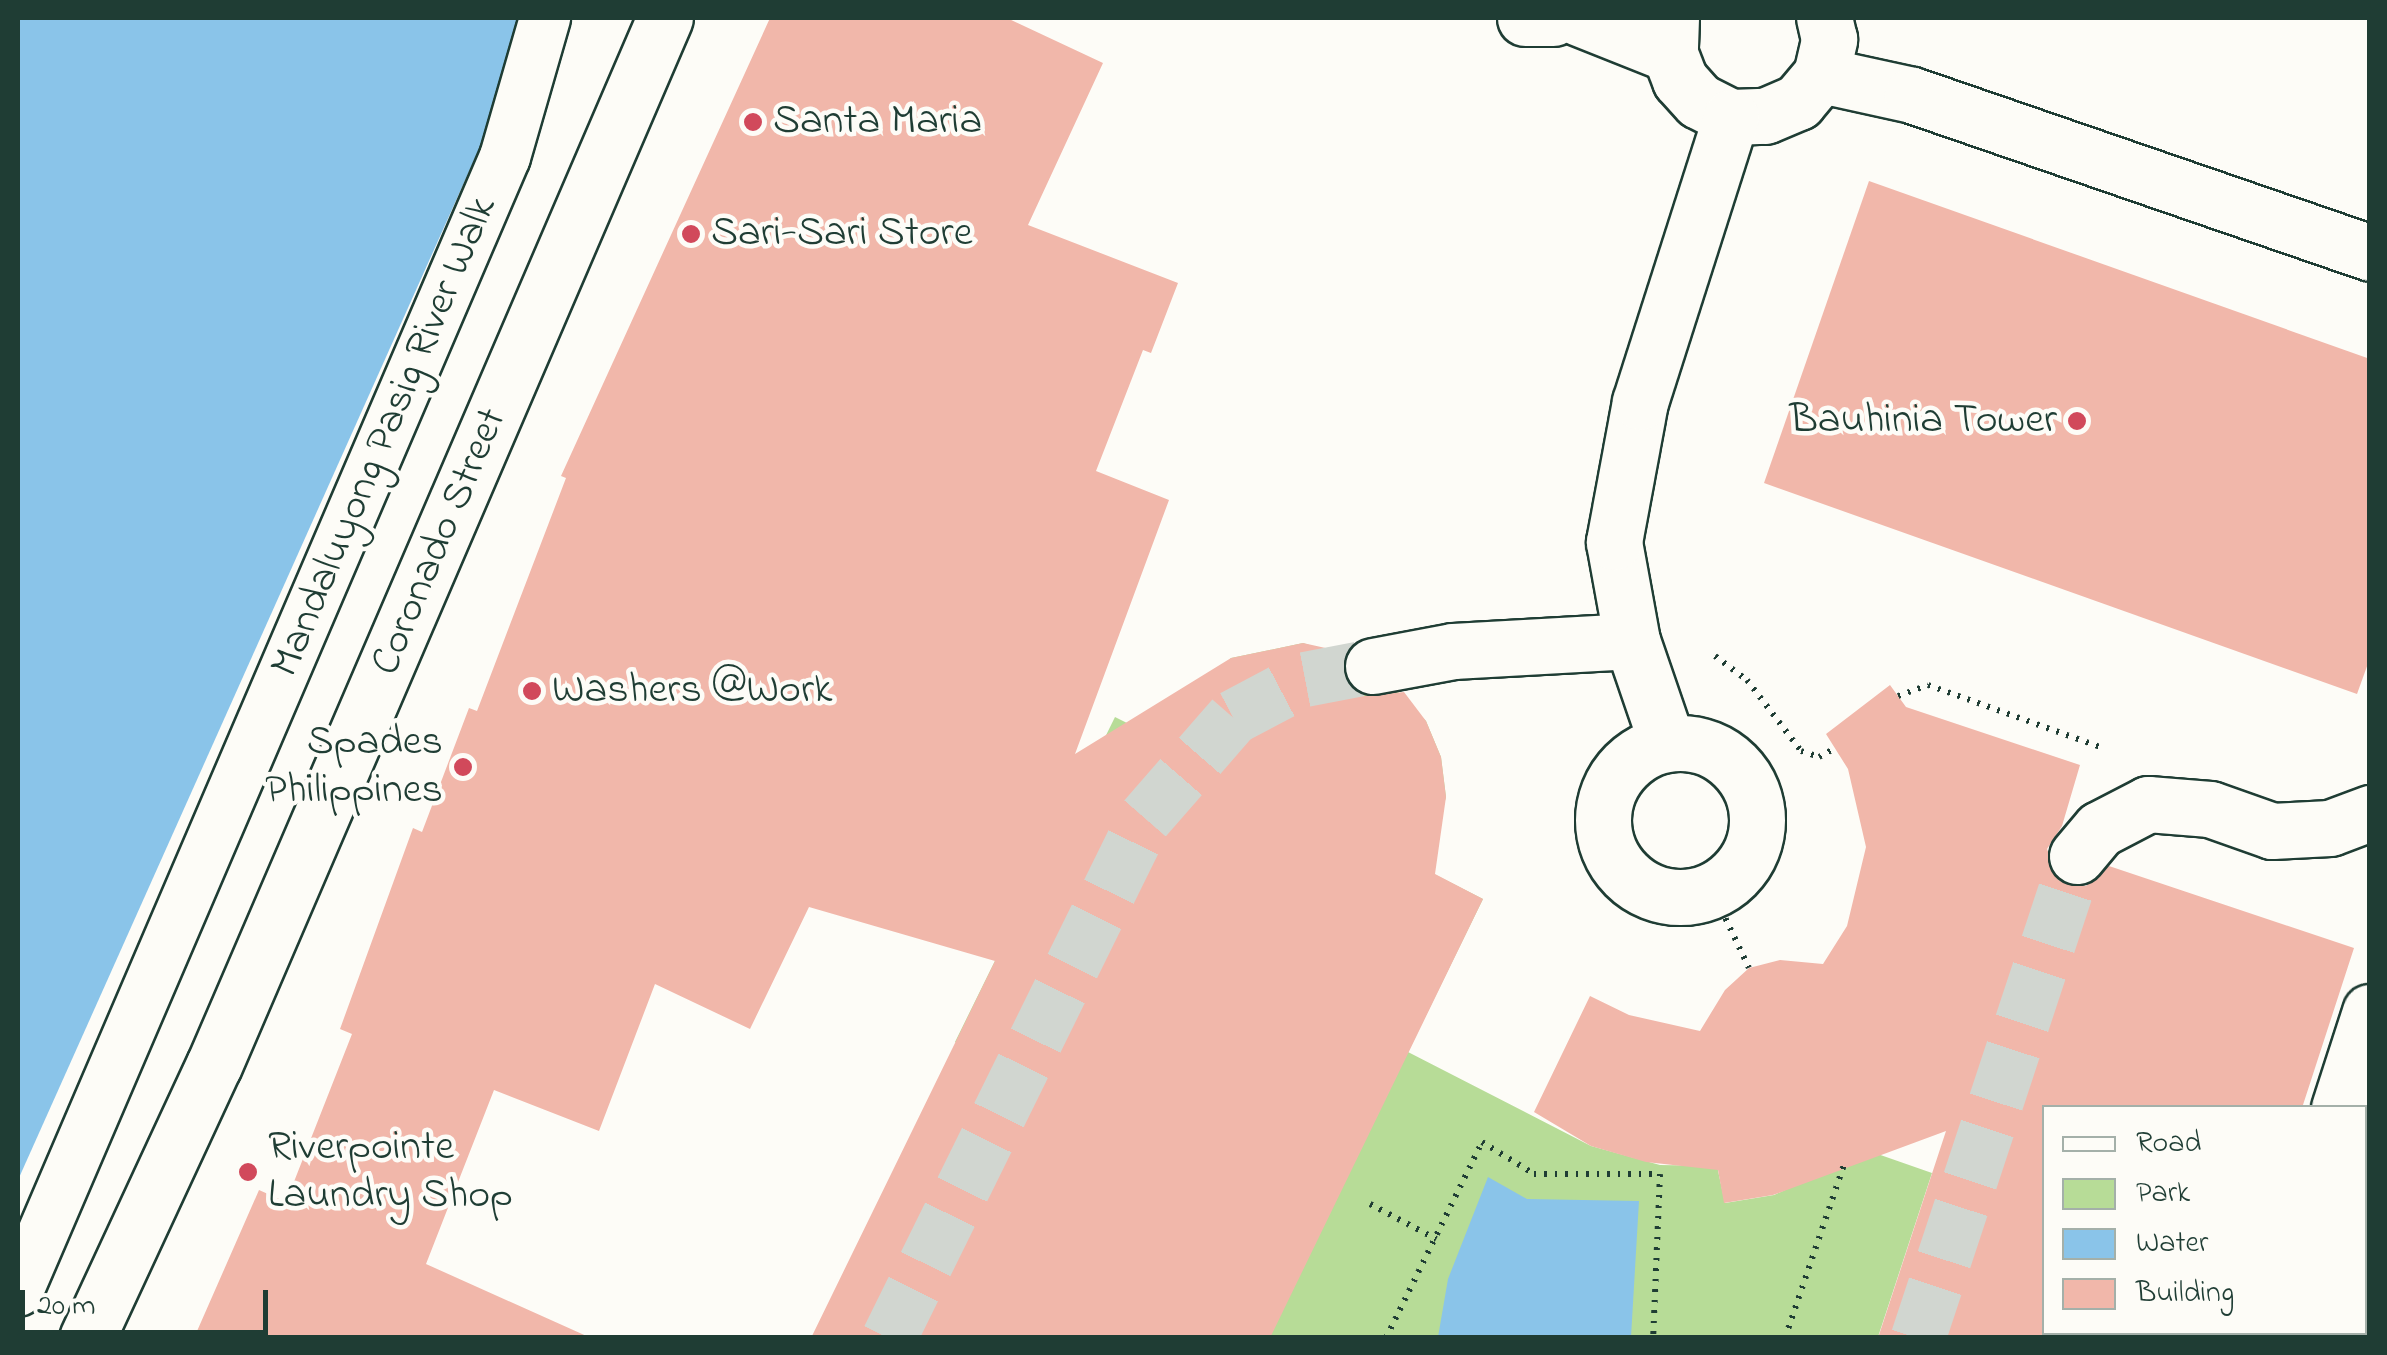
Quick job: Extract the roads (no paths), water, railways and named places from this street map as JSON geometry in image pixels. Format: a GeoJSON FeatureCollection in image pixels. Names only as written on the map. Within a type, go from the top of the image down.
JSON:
{"type":"FeatureCollection","features":[{"type":"Feature","properties":{"kind":"street","name":"Mandaluyong Pasig River Walk"},"geometry":{"type":"LineString","coordinates":[[18,1291],[505,157],[545,18]]}},
{"type":"Feature","properties":{"kind":"street","name":"Coronado Street"},"geometry":{"type":"LineString","coordinates":[[86,1338],[214,1065],[665,18]]}},
{"type":"Feature","properties":{"kind":"street"},"geometry":{"type":"LineString","coordinates":[[1525,18],[1553,18]]}},
{"type":"Feature","properties":{"kind":"street"},"geometry":{"type":"LineString","coordinates":[[1579,18],[1670,36],[1699,101],[1731,117],[1766,116],[1798,102],[1821,74],[1829,39],[1824,18]]}},
{"type":"Feature","properties":{"kind":"street"},"geometry":{"type":"LineString","coordinates":[[1821,74],[1912,96],[2370,253]]}},
{"type":"Feature","properties":{"kind":"street"},"geometry":{"type":"LineString","coordinates":[[1667,743],[1632,640],[1614,542],[1640,402],[1731,117]]}},
{"type":"Feature","properties":{"kind":"street"},"geometry":{"type":"LineString","coordinates":[[1373,666],[1453,652],[1632,640]]}},
{"type":"Feature","properties":{"kind":"street"},"geometry":{"type":"LineString","coordinates":[[1667,743],[1697,744],[1726,756],[1746,778],[1756,807],[1757,838],[1743,866],[1712,890],[1667,898],[1642,889],[1608,850],[1602,824],[1616,775],[1648,748],[1667,743]]}},
{"type":"Feature","properties":{"kind":"street"},"geometry":{"type":"LineString","coordinates":[[2077,856],[2100,829],[2148,804],[2210,810],[2272,831],[2330,828],[2370,813]]}},
{"type":"Feature","properties":{"kind":"street"},"geometry":{"type":"LineString","coordinates":[[2339,1105],[2370,1012]]}},
{"type":"Feature","properties":{"kind":"water"},"geometry":{"type":"Polygon","coordinates":[[[18,18],[519,18],[492,120],[18,1180],[18,18]]]}},
{"type":"Feature","properties":{"kind":"water"},"geometry":{"type":"Polygon","coordinates":[[[1488,1177],[1527,1199],[1639,1201],[1631,1337],[1438,1337],[1448,1279],[1488,1177]]]}},
{"type":"Feature","properties":{"kind":"tunnel"},"geometry":{"type":"LineString","coordinates":[[889,1338],[1145,818],[1233,717],[1305,679],[1373,666]]}},
{"type":"Feature","properties":{"kind":"tunnel"},"geometry":{"type":"LineString","coordinates":[[1918,1338],[2077,856]]}},
{"type":"Feature","properties":{"kind":"place","name":"Santa Maria"},"geometry":{"type":"Point","coordinates":[753,122]}},
{"type":"Feature","properties":{"kind":"place","name":"Sari-Sari Store"},"geometry":{"type":"Point","coordinates":[691,234]}},
{"type":"Feature","properties":{"kind":"place","name":"Bauhinia Tower"},"geometry":{"type":"Point","coordinates":[2077,421]}},
{"type":"Feature","properties":{"kind":"place","name":"Washers @Work"},"geometry":{"type":"Point","coordinates":[532,691]}},
{"type":"Feature","properties":{"kind":"place","name":"Spades Philippines"},"geometry":{"type":"Point","coordinates":[463,767]}},
{"type":"Feature","properties":{"kind":"place","name":"Riverpointe Laundry Shop"},"geometry":{"type":"Point","coordinates":[248,1172]}}]}
